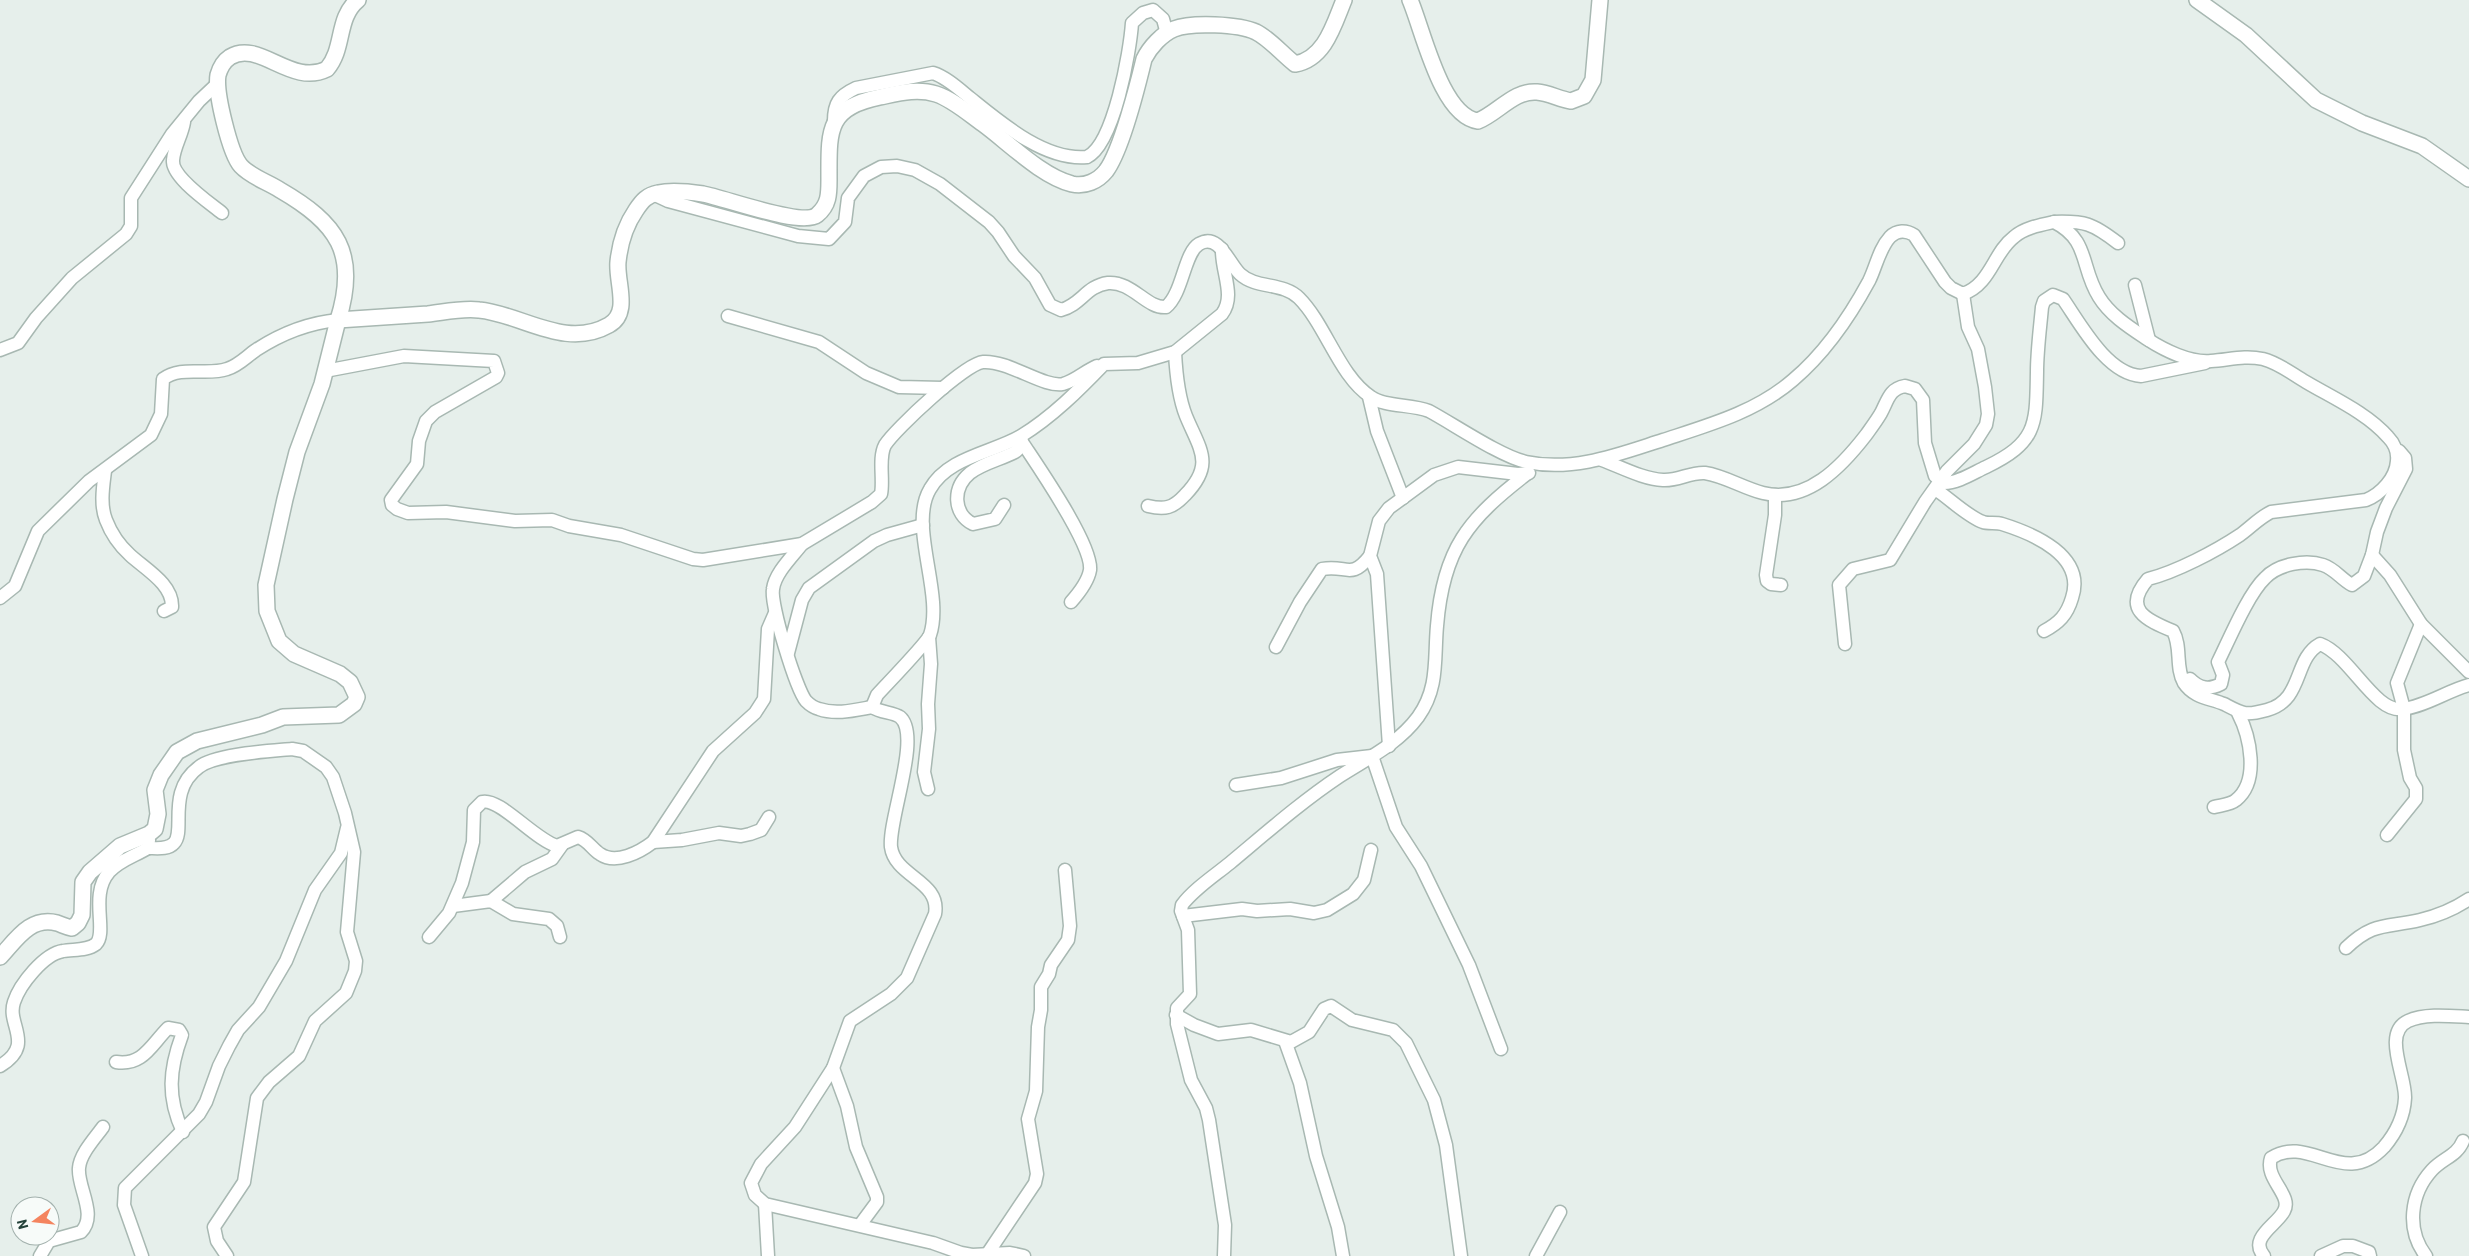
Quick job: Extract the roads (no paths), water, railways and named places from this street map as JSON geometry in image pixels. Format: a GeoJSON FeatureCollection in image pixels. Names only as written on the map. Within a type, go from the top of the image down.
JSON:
{"type":"FeatureCollection","features":[{"type":"Feature","properties":{"kind":"street"},"geometry":{"type":"LineString","coordinates":[[0,1066],[6,1062],[18,1044],[19,1036],[13,1008],[20,990],[48,957],[61,951],[83,949],[96,944],[101,933],[98,904],[103,881],[117,865],[149,841],[156,824],[155,790],[160,775],[177,752],[186,745],[283,717],[339,715],[354,704],[357,697],[350,682],[340,674],[294,654],[279,641],[266,611],[266,585],[285,499],[297,452],[317,400],[325,371],[346,286],[346,269],[339,240],[311,209],[252,174],[236,160],[217,84],[221,67],[225,61],[242,53],[254,54],[301,74],[310,75],[327,69],[338,52],[345,16],[358,0]]}},
{"type":"Feature","properties":{"kind":"street"},"geometry":{"type":"LineString","coordinates":[[834,121],[850,106],[868,100],[913,91],[935,94],[970,115],[1048,172],[1070,183],[1087,184],[1101,176],[1108,168],[1119,145],[1144,59],[1149,49],[1168,34],[1175,29],[1191,27],[1242,28],[1261,35],[1295,64],[1305,62],[1323,47],[1344,0]]}},
{"type":"Feature","properties":{"kind":"street"},"geometry":{"type":"LineString","coordinates":[[1410,0],[1450,100],[1463,116],[1478,121],[1491,115],[1523,93],[1544,93],[1571,101],[1584,96],[1593,80],[1600,0]]}},
{"type":"Feature","properties":{"kind":"street"},"geometry":{"type":"LineString","coordinates":[[2197,0],[2246,36],[2316,100],[2362,124],[2422,146],[2469,179]]}},
{"type":"Feature","properties":{"kind":"street"},"geometry":{"type":"LineString","coordinates":[[0,598],[15,586],[38,531],[57,510],[151,435],[161,414],[163,379],[168,376],[230,368],[269,342],[296,328],[314,322],[476,309],[500,314],[530,326],[552,331],[579,334],[606,326],[617,319],[622,303],[618,264],[624,231],[641,203],[653,194],[668,192],[702,194],[778,214],[810,219],[822,210],[830,198],[830,148],[835,105],[841,96],[848,92],[856,88],[932,72],[940,75],[1014,133],[1052,152],[1072,157],[1088,158],[1098,148],[1115,109],[1127,65],[1132,23],[1143,13],[1153,10],[1163,19],[1168,34]]}},
{"type":"Feature","properties":{"kind":"street"},"geometry":{"type":"LineString","coordinates":[[0,350],[18,343],[36,318],[72,278],[126,234],[131,226],[131,198],[184,120],[217,84]]}},
{"type":"Feature","properties":{"kind":"street"},"geometry":{"type":"LineString","coordinates":[[184,120],[173,160],[174,168],[187,183],[222,214]]}},
{"type":"Feature","properties":{"kind":"street"},"geometry":{"type":"LineString","coordinates":[[653,194],[668,201],[798,236],[829,239],[844,222],[848,198],[864,176],[881,167],[906,168],[922,173],[940,184],[988,222],[998,232],[1014,256],[1035,278],[1050,304],[1055,309],[1061,310],[1068,308],[1088,290],[1114,283],[1128,287],[1156,305],[1166,307],[1175,297],[1194,248],[1205,241],[1211,241],[1222,249],[1241,275],[1247,279],[1286,289],[1301,300],[1345,367],[1369,397],[1377,431],[1403,498]]}},
{"type":"Feature","properties":{"kind":"street"},"geometry":{"type":"LineString","coordinates":[[1963,294],[1982,281],[2013,237],[2022,231],[2054,222],[2075,221],[2090,224],[2118,243]]}},
{"type":"Feature","properties":{"kind":"street"},"geometry":{"type":"LineString","coordinates":[[2054,222],[2070,232],[2078,241],[2093,287],[2105,306],[2125,324],[2149,340],[2178,354],[2210,362]]}},
{"type":"Feature","properties":{"kind":"street"},"geometry":{"type":"LineString","coordinates":[[1369,397],[1385,403],[1417,406],[1429,411],[1514,458],[1544,465],[1602,460],[1738,413],[1783,389],[1811,363],[1845,322],[1873,273],[1885,244],[1899,232],[1907,231],[1914,235],[1944,282],[1963,294]]}},
{"type":"Feature","properties":{"kind":"street"},"geometry":{"type":"LineString","coordinates":[[325,371],[404,356],[494,361],[498,373],[496,377],[434,412],[426,421],[419,441],[417,464],[391,500],[392,505],[401,511],[414,513],[446,512],[515,520],[552,520],[569,526],[621,535],[693,559],[752,554],[802,544],[849,517],[882,494],[884,446],[900,428],[969,366],[983,362],[1009,367],[1053,384],[1062,384],[1096,366],[1138,363],[1175,352],[1227,307],[1228,291],[1221,262],[1222,249]]}},
{"type":"Feature","properties":{"kind":"street"},"geometry":{"type":"LineString","coordinates":[[2135,285],[2149,340]]}},
{"type":"Feature","properties":{"kind":"street"},"geometry":{"type":"LineString","coordinates":[[1845,644],[1839,584],[1853,569],[1890,560],[1958,458],[1981,434],[1988,414],[1978,349],[1968,327],[1963,294]]}},
{"type":"Feature","properties":{"kind":"street"},"geometry":{"type":"LineString","coordinates":[[1938,486],[1961,479],[2014,452],[2031,432],[2038,408],[2037,371],[2042,307],[2044,301],[2053,295],[2063,299],[2110,362],[2130,375],[2141,376],[2242,356],[2275,363],[2371,422],[2387,435],[2396,449],[2405,458],[2406,469],[2386,508],[2364,576],[2352,584],[2330,568],[2321,564],[2296,564],[2267,576],[2250,601],[2218,662],[2218,667],[2223,675],[2221,684],[2210,688],[2195,684],[2189,678],[2179,656]]}},
{"type":"Feature","properties":{"kind":"street"},"geometry":{"type":"LineString","coordinates":[[728,316],[819,342],[866,373],[899,387],[943,388]]}},
{"type":"Feature","properties":{"kind":"street"},"geometry":{"type":"LineString","coordinates":[[1148,506],[1164,509],[1171,507],[1188,492],[1202,469],[1204,461],[1200,442],[1186,416],[1181,399],[1175,352]]}},
{"type":"Feature","properties":{"kind":"street"},"geometry":{"type":"LineString","coordinates":[[928,789],[924,772],[929,729],[928,704],[931,664],[929,637],[932,622],[929,566],[923,525],[924,506],[929,490],[937,479],[958,464],[1021,440],[1054,412],[1104,364]]}},
{"type":"Feature","properties":{"kind":"street"},"geometry":{"type":"LineString","coordinates":[[1602,460],[1662,480],[1675,479],[1694,473],[1705,474],[1762,493],[1775,495],[1807,489],[1830,474],[1866,435],[1882,412],[1889,395],[1905,386],[1915,389],[1923,400],[1925,443],[1938,486],[1982,522],[2000,524],[2043,540],[2060,554],[2074,572],[2076,588],[2068,610],[2058,624],[2044,631]]}},
{"type":"Feature","properties":{"kind":"street"},"geometry":{"type":"LineString","coordinates":[[1004,505],[995,519],[973,524],[959,513],[957,500],[969,474],[995,459],[1015,452],[1021,440]]}},
{"type":"Feature","properties":{"kind":"street"},"geometry":{"type":"LineString","coordinates":[[1021,440],[1058,497],[1090,563],[1090,570],[1084,586],[1071,602]]}},
{"type":"Feature","properties":{"kind":"street"},"geometry":{"type":"LineString","coordinates":[[2396,449],[2398,459],[2396,470],[2388,483],[2373,497],[2366,500],[2271,512],[2261,517],[2239,535],[2170,573],[2148,579],[2138,595],[2139,611],[2143,617],[2173,631],[2179,656],[2180,673],[2191,690],[2238,713],[2255,713],[2272,709],[2285,702],[2293,691],[2312,649],[2320,644],[2331,648],[2350,666],[2379,700],[2387,706],[2404,709],[2469,685]]}},
{"type":"Feature","properties":{"kind":"street"},"geometry":{"type":"LineString","coordinates":[[1224,1256],[1225,1225],[1209,1120],[1206,1108],[1191,1080],[1176,1015],[1178,1008],[1190,994],[1188,930],[1183,916],[1182,905],[1292,811],[1403,735],[1428,701],[1434,682],[1440,602],[1448,568],[1457,546],[1471,522],[1491,502],[1528,474],[1544,465]]}},
{"type":"Feature","properties":{"kind":"street"},"geometry":{"type":"LineString","coordinates":[[1276,648],[1300,602],[1322,570],[1334,568],[1354,570],[1360,568],[1370,556],[1378,521],[1389,508],[1434,475],[1447,469],[1472,468],[1528,474]]}},
{"type":"Feature","properties":{"kind":"street"},"geometry":{"type":"LineString","coordinates":[[105,470],[102,505],[106,520],[122,546],[159,580],[169,593],[172,607],[164,612]]}},
{"type":"Feature","properties":{"kind":"street"},"geometry":{"type":"LineString","coordinates":[[1775,495],[1775,515],[1766,575],[1767,581],[1771,584],[1781,584]]}},
{"type":"Feature","properties":{"kind":"street"},"geometry":{"type":"LineString","coordinates":[[788,653],[802,600],[809,588],[874,541],[886,535],[923,525]]}},
{"type":"Feature","properties":{"kind":"street"},"geometry":{"type":"LineString","coordinates":[[802,544],[777,578],[773,588],[775,612],[788,653],[806,701],[818,709],[833,712],[872,707],[881,713],[895,714],[907,728],[891,847],[899,864],[930,892],[936,909],[907,978],[892,994],[850,1021],[832,1068],[795,1127],[754,1176],[751,1183],[752,1190],[765,1204],[933,1243],[961,1253],[972,1255],[1010,1253],[1024,1256]]}},
{"type":"Feature","properties":{"kind":"street"},"geometry":{"type":"LineString","coordinates":[[2372,555],[2390,575],[2421,624],[2469,672]]}},
{"type":"Feature","properties":{"kind":"street"},"geometry":{"type":"LineString","coordinates":[[1370,556],[1376,574],[1389,746]]}},
{"type":"Feature","properties":{"kind":"street"},"geometry":{"type":"LineString","coordinates":[[429,937],[453,906],[471,852],[474,810],[477,804],[486,800],[493,803],[545,842],[557,846],[578,837],[586,841],[602,856],[616,858],[642,851],[653,842],[713,751],[755,713],[764,699],[768,629],[775,612]]}},
{"type":"Feature","properties":{"kind":"street"},"geometry":{"type":"LineString","coordinates":[[2388,835],[2416,799],[2416,788],[2410,778],[2404,750],[2404,709],[2397,683],[2421,624]]}},
{"type":"Feature","properties":{"kind":"street"},"geometry":{"type":"LineString","coordinates":[[872,707],[877,695],[929,637]]}},
{"type":"Feature","properties":{"kind":"street"},"geometry":{"type":"LineString","coordinates":[[2214,807],[2235,801],[2245,788],[2249,776],[2248,738],[2238,713]]}},
{"type":"Feature","properties":{"kind":"street"},"geometry":{"type":"LineString","coordinates":[[0,957],[24,929],[34,924],[56,923],[72,928],[78,923],[83,908],[83,882],[90,872],[120,846],[149,841],[167,847],[174,844],[177,838],[178,806],[181,792],[185,782],[198,767],[216,760],[292,749],[303,751],[326,767],[333,777],[348,823],[354,857],[347,932],[356,961],[355,971],[346,992],[315,1021],[299,1056],[269,1082],[257,1098],[244,1182],[214,1227],[217,1241],[227,1256]]}},
{"type":"Feature","properties":{"kind":"street"},"geometry":{"type":"LineString","coordinates":[[1236,785],[1281,778],[1337,760],[1372,756]]}},
{"type":"Feature","properties":{"kind":"street"},"geometry":{"type":"LineString","coordinates":[[1372,756],[1396,827],[1421,866],[1470,965],[1501,1049]]}},
{"type":"Feature","properties":{"kind":"street"},"geometry":{"type":"LineString","coordinates":[[653,842],[682,840],[720,832],[741,836],[761,830],[769,817]]}},
{"type":"Feature","properties":{"kind":"street"},"geometry":{"type":"LineString","coordinates":[[142,1256],[124,1205],[125,1188],[183,1132],[206,1102],[219,1066],[238,1030],[259,1007],[286,961],[315,890],[341,853],[348,823]]}},
{"type":"Feature","properties":{"kind":"street"},"geometry":{"type":"LineString","coordinates":[[491,902],[525,872],[552,859],[562,845]]}},
{"type":"Feature","properties":{"kind":"street"},"geometry":{"type":"LineString","coordinates":[[1183,916],[1242,908],[1258,911],[1290,909],[1314,913],[1327,910],[1353,894],[1364,880],[1371,850]]}},
{"type":"Feature","properties":{"kind":"street"},"geometry":{"type":"LineString","coordinates":[[988,1253],[1035,1183],[1037,1174],[1028,1119],[1036,1091],[1038,1026],[1042,1010],[1041,987],[1049,974],[1051,965],[1068,940],[1070,926],[1065,870]]}},
{"type":"Feature","properties":{"kind":"street"},"geometry":{"type":"LineString","coordinates":[[2346,948],[2366,932],[2379,927],[2435,916],[2469,899]]}},
{"type":"Feature","properties":{"kind":"street"},"geometry":{"type":"LineString","coordinates":[[453,906],[491,902],[513,914],[549,919],[557,926],[560,937]]}},
{"type":"Feature","properties":{"kind":"street"},"geometry":{"type":"LineString","coordinates":[[1176,1015],[1194,1025],[1218,1034],[1251,1030],[1291,1042],[1303,1037],[1317,1022],[1324,1009],[1331,1006],[1352,1020],[1385,1026],[1400,1036],[1434,1100],[1446,1145],[1461,1256]]}},
{"type":"Feature","properties":{"kind":"street"},"geometry":{"type":"LineString","coordinates":[[2264,1256],[2260,1252],[2259,1243],[2264,1232],[2284,1211],[2285,1201],[2271,1177],[2268,1166],[2270,1158],[2280,1152],[2290,1150],[2347,1164],[2371,1158],[2384,1146],[2396,1130],[2403,1114],[2404,1084],[2395,1042],[2397,1030],[2410,1019],[2469,1017]]}},
{"type":"Feature","properties":{"kind":"street"},"geometry":{"type":"LineString","coordinates":[[116,1062],[124,1063],[141,1059],[168,1028],[179,1030],[182,1035],[172,1060],[171,1082],[176,1117],[183,1132]]}},
{"type":"Feature","properties":{"kind":"street"},"geometry":{"type":"LineString","coordinates":[[1285,1041],[1303,1096],[1316,1156],[1338,1228],[1343,1256]]}},
{"type":"Feature","properties":{"kind":"street"},"geometry":{"type":"LineString","coordinates":[[832,1068],[847,1106],[856,1147],[877,1197],[877,1202],[860,1225]]}},
{"type":"Feature","properties":{"kind":"street"},"geometry":{"type":"LineString","coordinates":[[40,1256],[48,1241],[81,1232],[85,1228],[88,1216],[78,1170],[80,1162],[102,1127]]}},
{"type":"Feature","properties":{"kind":"street"},"geometry":{"type":"LineString","coordinates":[[2426,1256],[2415,1237],[2412,1226],[2418,1192],[2433,1170],[2444,1159],[2456,1154],[2463,1141]]}},
{"type":"Feature","properties":{"kind":"street"},"geometry":{"type":"LineString","coordinates":[[765,1204],[768,1256]]}},
{"type":"Feature","properties":{"kind":"street"},"geometry":{"type":"LineString","coordinates":[[1536,1256],[1560,1212]]}},
{"type":"Feature","properties":{"kind":"street"},"geometry":{"type":"LineString","coordinates":[[2321,1256],[2343,1246],[2369,1252],[2370,1256]]}}]}
